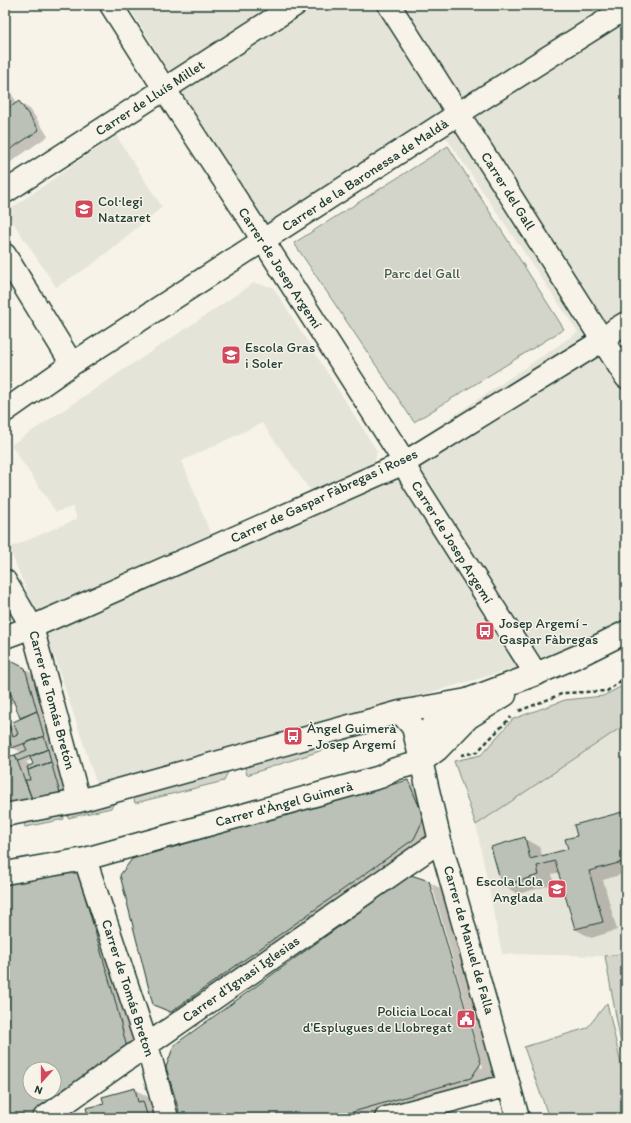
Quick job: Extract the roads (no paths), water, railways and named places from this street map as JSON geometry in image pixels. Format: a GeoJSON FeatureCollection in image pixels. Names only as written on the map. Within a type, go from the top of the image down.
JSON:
{"type":"FeatureCollection","features":[{"type":"Feature","properties":{"kind":"street","name":"Carrer de Josep Argemí"},"geometry":{"type":"LineString","coordinates":[[111,5],[398,450],[412,480],[536,674]]}},
{"type":"Feature","properties":{"kind":"street","name":"Carrer de Lluís Millet"},"geometry":{"type":"LineString","coordinates":[[5,192],[296,5]]}},
{"type":"Feature","properties":{"kind":"street","name":"Carrer del Gall"},"geometry":{"type":"LineString","coordinates":[[389,5],[626,377]]}},
{"type":"Feature","properties":{"kind":"street","name":"Carrer de la Baronessa de Maldà"},"geometry":{"type":"LineString","coordinates":[[5,411],[72,364],[626,8]]}},
{"type":"Feature","properties":{"kind":"street"},"geometry":{"type":"LineString","coordinates":[[5,255],[72,364]]}},
{"type":"Feature","properties":{"kind":"street","name":"Carrer de Gaspar Fàbregas i Roses"},"geometry":{"type":"LineString","coordinates":[[5,636],[32,627],[404,463],[602,340],[626,323]]}},
{"type":"Feature","properties":{"kind":"street","name":"Carrer de Tomás Bretón"},"geometry":{"type":"LineString","coordinates":[[5,581],[32,627],[79,801]]}},
{"type":"Feature","properties":{"kind":"street","name":"Carrer d'Àngel Guimerà"},"geometry":{"type":"LineString","coordinates":[[5,815],[79,801],[400,712],[467,700],[536,674],[578,656],[626,632]]}},
{"type":"Feature","properties":{"kind":"street","name":"Carrer d'Àngel Guimerà"},"geometry":{"type":"LineString","coordinates":[[5,873],[85,859],[380,777],[395,769],[421,762],[437,750],[468,718],[536,674]]}},
{"type":"Feature","properties":{"kind":"street","name":"Carrer de Manuel de Falla"},"geometry":{"type":"LineString","coordinates":[[421,762],[429,732],[437,719],[467,700]]}},
{"type":"Feature","properties":{"kind":"street","name":"Carrer de Manuel de Falla"},"geometry":{"type":"LineString","coordinates":[[400,712],[413,727],[440,841],[518,1118]]}},
{"type":"Feature","properties":{"kind":"street","name":"Carrer d'Ignasi Iglesias"},"geometry":{"type":"LineString","coordinates":[[44,1118],[440,841]]}},
{"type":"Feature","properties":{"kind":"street","name":"Carrer de Tomás Breton"},"geometry":{"type":"LineString","coordinates":[[85,859],[147,1045],[167,1118]]}},
{"type":"Feature","properties":{"kind":"street"},"geometry":{"type":"LineString","coordinates":[[386,1118],[509,1086]]}},
{"type":"Feature","properties":{"kind":"place","name":"Col·legi Natzaret"},"geometry":{"type":"Point","coordinates":[84,209]}},
{"type":"Feature","properties":{"kind":"place","name":"Escola Gras i Soler"},"geometry":{"type":"Point","coordinates":[231,355]}},
{"type":"Feature","properties":{"kind":"place","name":"Josep Argemí - Gaspar Fàbregas"},"geometry":{"type":"Point","coordinates":[485,631]}},
{"type":"Feature","properties":{"kind":"place","name":"Àngel Guimerà - Josep Argemí"},"geometry":{"type":"Point","coordinates":[293,736]}},
{"type":"Feature","properties":{"kind":"place","name":"Escola Lola Anglada"},"geometry":{"type":"Point","coordinates":[557,889]}},
{"type":"Feature","properties":{"kind":"place","name":"Policia Local d'Esplugues de Llobregat"},"geometry":{"type":"Point","coordinates":[466,1019]}},
{"type":"Feature","properties":{"kind":"park label","name":"Parc del Gall"},"geometry":{"type":"Point","coordinates":[422,273]}}]}
